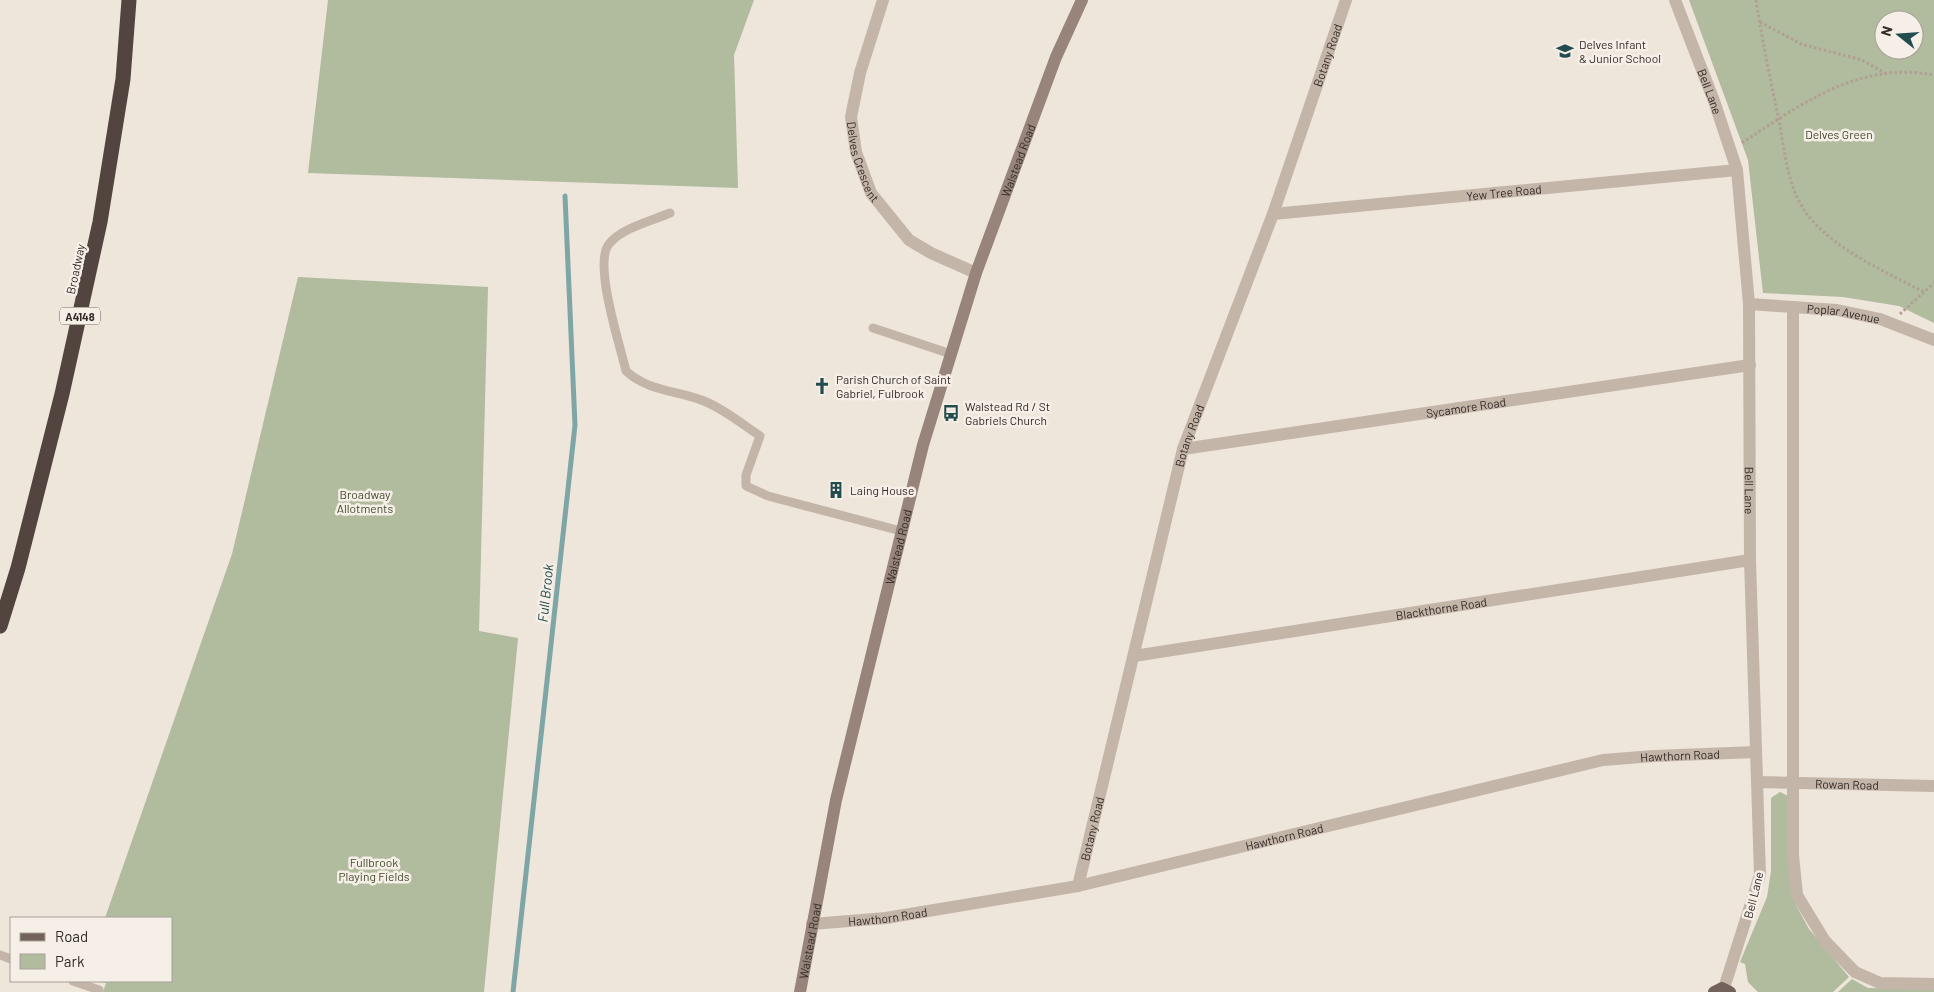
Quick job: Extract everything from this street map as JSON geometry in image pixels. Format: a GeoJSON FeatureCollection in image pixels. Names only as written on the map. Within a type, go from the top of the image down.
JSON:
{"type":"FeatureCollection","features":[{"type":"Feature","properties":{"kind":"highway","name":"Broadway"},"geometry":{"type":"LineString","coordinates":[[0,626],[18,568],[62,394],[100,222],[123,79],[129,0]]}},
{"type":"Feature","properties":{"kind":"street","name":"Delves Crescent"},"geometry":{"type":"LineString","coordinates":[[883,0],[860,73],[852,116],[856,152],[871,193],[909,240],[931,253],[976,273]]}},
{"type":"Feature","properties":{"kind":"street","name":"Walstead Road"},"geometry":{"type":"LineString","coordinates":[[800,992],[836,800],[900,530],[976,273],[1056,57],[1082,0]]}},
{"type":"Feature","properties":{"kind":"street","name":"Botany Road"},"geometry":{"type":"LineString","coordinates":[[1078,886],[1183,450],[1273,214],[1346,0]]}},
{"type":"Feature","properties":{"kind":"street","name":"Bell Lane"},"geometry":{"type":"LineString","coordinates":[[1675,0],[1737,170],[1750,304],[1750,560],[1760,875],[1723,991]]}},
{"type":"Feature","properties":{"kind":"street","name":"Yew Tree Road"},"geometry":{"type":"LineString","coordinates":[[1273,214],[1737,170]]}},
{"type":"Feature","properties":{"kind":"street","name":"Poplar Avenue"},"geometry":{"type":"LineString","coordinates":[[1750,304],[1837,310],[1890,322],[1934,340]]}},
{"type":"Feature","properties":{"kind":"street"},"geometry":{"type":"LineString","coordinates":[[1792,307],[1793,855],[1797,895],[1825,941],[1855,972],[1880,983],[1934,984]]}},
{"type":"Feature","properties":{"kind":"street","name":"Sycamore Road"},"geometry":{"type":"LineString","coordinates":[[1183,450],[1750,365]]}},
{"type":"Feature","properties":{"kind":"street","name":"Blackthorne Road"},"geometry":{"type":"LineString","coordinates":[[1134,656],[1750,560]]}},
{"type":"Feature","properties":{"kind":"street","name":"Hawthorn Road"},"geometry":{"type":"LineString","coordinates":[[812,924],[886,918],[1078,886],[1603,760],[1756,752]]}},
{"type":"Feature","properties":{"kind":"street","name":"Rowan Road"},"geometry":{"type":"LineString","coordinates":[[1758,782],[1934,786]]}},
{"type":"Feature","properties":{"kind":"lane"},"geometry":{"type":"LineString","coordinates":[[670,213],[618,235],[608,245],[603,258],[603,275],[626,370],[635,379],[650,387],[704,401],[760,436],[746,475],[746,486],[768,496],[900,530]]}},
{"type":"Feature","properties":{"kind":"lane"},"geometry":{"type":"LineString","coordinates":[[873,328],[951,354]]}},
{"type":"Feature","properties":{"kind":"lane"},"geometry":{"type":"LineString","coordinates":[[76,982],[99,990],[99,992]]}},
{"type":"Feature","properties":{"kind":"path"},"geometry":{"type":"LineString","coordinates":[[1756,0],[1786,165],[1796,196],[1807,214],[1823,232],[1875,267],[1924,292]]}},
{"type":"Feature","properties":{"kind":"path"},"geometry":{"type":"LineString","coordinates":[[1760,22],[1801,44],[1862,60],[1885,73]]}},
{"type":"Feature","properties":{"kind":"path"},"geometry":{"type":"LineString","coordinates":[[1731,151],[1831,88],[1885,73],[1920,72],[1934,75]]}},
{"type":"Feature","properties":{"kind":"path"},"geometry":{"type":"LineString","coordinates":[[1890,322],[1934,283]]}},
{"type":"Feature","properties":{"kind":"green space"},"geometry":{"type":"Polygon","coordinates":[[[328,0],[754,0],[734,55],[738,188],[308,173],[328,0]]]}},
{"type":"Feature","properties":{"kind":"green space","name":"Delves Green"},"geometry":{"type":"Polygon","coordinates":[[[1689,0],[1934,0],[1934,323],[1899,306],[1843,297],[1763,293],[1748,160],[1689,0]]]}},
{"type":"Feature","properties":{"kind":"green space"},"geometry":{"type":"Polygon","coordinates":[[[298,277],[488,287],[479,631],[518,638],[484,992],[103,992],[106,983],[99,982],[172,982],[172,917],[105,917],[232,554],[298,277]]]}},
{"type":"Feature","properties":{"kind":"green space"},"geometry":{"type":"Polygon","coordinates":[[[1780,792],[1788,796],[1796,905],[1809,929],[1849,977],[1833,992],[1758,992],[1748,982],[1745,964],[1740,962],[1767,897],[1771,871],[1771,798],[1780,792]]]}},
{"type":"Feature","properties":{"kind":"green space"},"geometry":{"type":"Polygon","coordinates":[[[1852,979],[1868,988],[1934,989],[1934,992],[1838,992],[1852,979]]]}},
{"type":"Feature","properties":{"kind":"waterway","name":"Full Brook"},"geometry":{"type":"LineString","coordinates":[[513,992],[575,425],[565,196]]}},
{"type":"Feature","properties":{"kind":"place","name":"Delves Infant & Junior School"},"geometry":{"type":"Point","coordinates":[1565,51]}},
{"type":"Feature","properties":{"kind":"place","name":"Parish Church of Saint Gabriel, Fulbrook"},"geometry":{"type":"Point","coordinates":[822,386]}},
{"type":"Feature","properties":{"kind":"place","name":"Walstead Rd / St Gabriels Church"},"geometry":{"type":"Point","coordinates":[951,413]}},
{"type":"Feature","properties":{"kind":"place","name":"Laing House"},"geometry":{"type":"Point","coordinates":[836,490]}},
{"type":"Feature","properties":{"kind":"park label","name":"Broadway Allotments"},"geometry":{"type":"Point","coordinates":[365,501]}},
{"type":"Feature","properties":{"kind":"park label","name":"Fullbrook Playing Fields"},"geometry":{"type":"Point","coordinates":[374,869]}}]}
